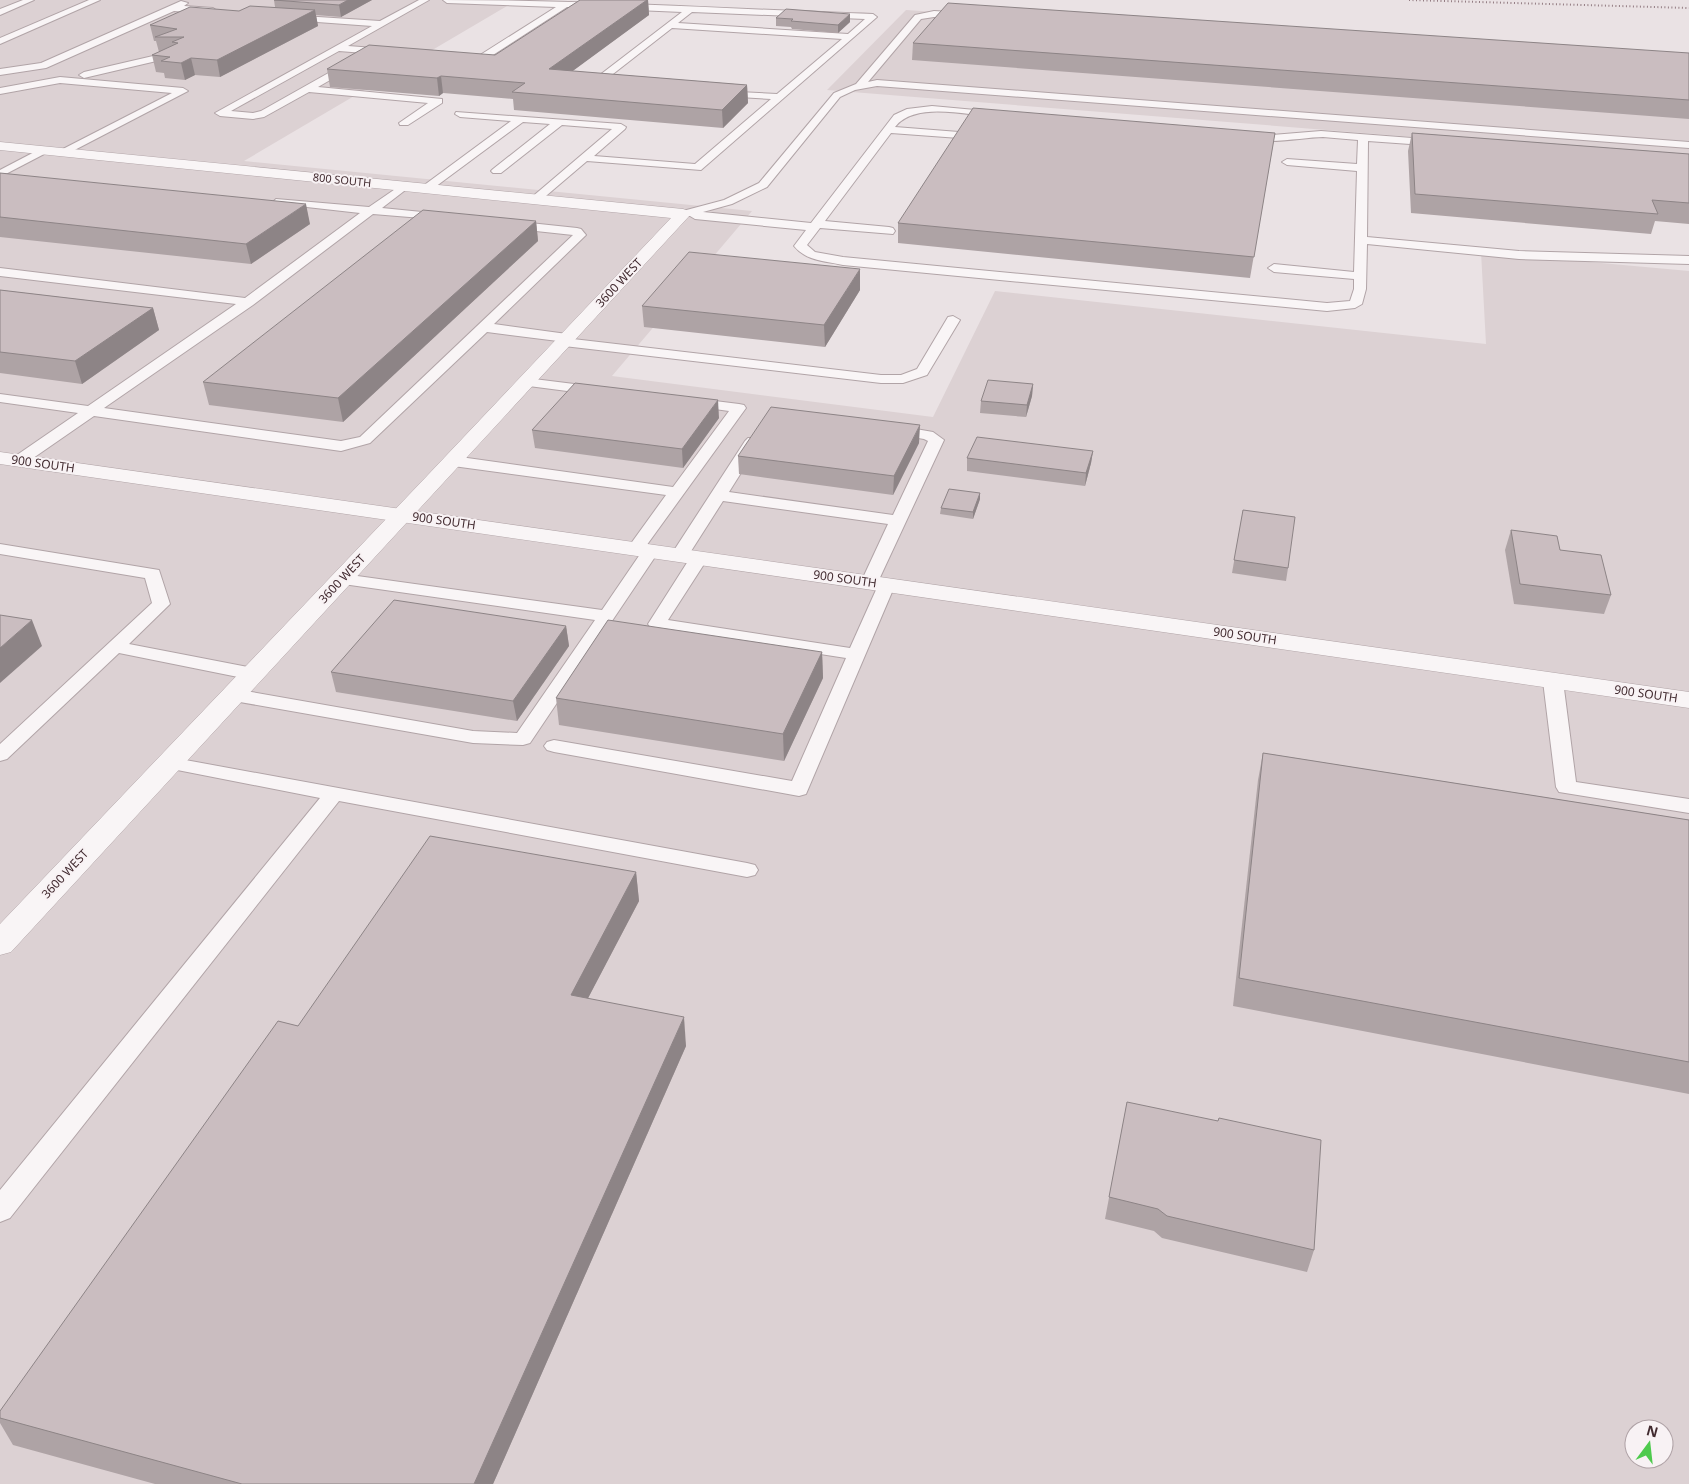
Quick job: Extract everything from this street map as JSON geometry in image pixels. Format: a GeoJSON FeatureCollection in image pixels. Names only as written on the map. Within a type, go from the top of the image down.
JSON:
{"type":"FeatureCollection","features":[{"type":"Feature","properties":{"kind":"street","name":"800 SOUTH"},"geometry":{"type":"LineString","coordinates":[[0,146],[683,214]]}},
{"type":"Feature","properties":{"kind":"street","name":"3600 WEST"},"geometry":{"type":"LineString","coordinates":[[0,944],[683,214]]}},
{"type":"Feature","properties":{"kind":"street","name":"900 SOUTH"},"geometry":{"type":"LineString","coordinates":[[10,459],[1689,700]]}},
{"type":"Feature","properties":{"kind":"lane"},"geometry":{"type":"LineString","coordinates":[[0,12],[30,0]]}},
{"type":"Feature","properties":{"kind":"lane"},"geometry":{"type":"LineString","coordinates":[[0,41],[96,0]]}},
{"type":"Feature","properties":{"kind":"lane"},"geometry":{"type":"LineString","coordinates":[[0,72],[42,66],[191,0]]}},
{"type":"Feature","properties":{"kind":"lane"},"geometry":{"type":"LineString","coordinates":[[282,116],[220,113],[424,0]]}},
{"type":"Feature","properties":{"kind":"lane"},"geometry":{"type":"LineString","coordinates":[[447,0],[873,17],[697,168],[585,158]]}},
{"type":"Feature","properties":{"kind":"lane"},"geometry":{"type":"LineString","coordinates":[[451,58],[479,60],[565,5]]}},
{"type":"Feature","properties":{"kind":"lane"},"geometry":{"type":"LineString","coordinates":[[173,8],[223,12]]}},
{"type":"Feature","properties":{"kind":"lane"},"geometry":{"type":"LineString","coordinates":[[622,85],[595,82],[691,10]]}},
{"type":"Feature","properties":{"kind":"lane"},"geometry":{"type":"LineString","coordinates":[[859,87],[918,16],[934,14],[972,16]]}},
{"type":"Feature","properties":{"kind":"lane"},"geometry":{"type":"LineString","coordinates":[[282,16],[382,24]]}},
{"type":"Feature","properties":{"kind":"lane"},"geometry":{"type":"LineString","coordinates":[[671,25],[850,37]]}},
{"type":"Feature","properties":{"kind":"lane"},"geometry":{"type":"LineString","coordinates":[[264,114],[379,52],[337,48]]}},
{"type":"Feature","properties":{"kind":"lane"},"geometry":{"type":"LineString","coordinates":[[1,90],[118,69],[177,50]]}},
{"type":"Feature","properties":{"kind":"lane"},"geometry":{"type":"LineString","coordinates":[[60,80],[183,91],[65,152]]}},
{"type":"Feature","properties":{"kind":"lane"},"geometry":{"type":"LineString","coordinates":[[683,214],[728,202],[763,185],[837,95],[877,83],[1689,145]]}},
{"type":"Feature","properties":{"kind":"lane"},"geometry":{"type":"LineString","coordinates":[[308,90],[438,100],[404,124]]}},
{"type":"Feature","properties":{"kind":"lane"},"geometry":{"type":"LineString","coordinates":[[714,92],[780,97]]}},
{"type":"Feature","properties":{"kind":"lane"},"geometry":{"type":"LineString","coordinates":[[1010,116],[922,109],[906,111],[898,117],[800,246],[811,255],[843,261],[1327,307],[1355,304],[1360,289],[1363,137]]}},
{"type":"Feature","properties":{"kind":"lane"},"geometry":{"type":"LineString","coordinates":[[460,114],[621,127]]}},
{"type":"Feature","properties":{"kind":"lane"},"geometry":{"type":"LineString","coordinates":[[427,188],[521,119]]}},
{"type":"Feature","properties":{"kind":"lane"},"geometry":{"type":"LineString","coordinates":[[536,199],[630,120]]}},
{"type":"Feature","properties":{"kind":"lane"},"geometry":{"type":"LineString","coordinates":[[497,171],[560,122]]}},
{"type":"Feature","properties":{"kind":"lane"},"geometry":{"type":"LineString","coordinates":[[889,130],[959,135]]}},
{"type":"Feature","properties":{"kind":"lane"},"geometry":{"type":"LineString","coordinates":[[1233,134],[1272,138],[1321,134],[1452,144]]}},
{"type":"Feature","properties":{"kind":"lane"},"geometry":{"type":"LineString","coordinates":[[1,174],[44,150]]}},
{"type":"Feature","properties":{"kind":"lane"},"geometry":{"type":"LineString","coordinates":[[1287,162],[1362,168]]}},
{"type":"Feature","properties":{"kind":"lane"},"geometry":{"type":"LineString","coordinates":[[1,174],[21,175]]}},
{"type":"Feature","properties":{"kind":"lane"},"geometry":{"type":"LineString","coordinates":[[10,459],[92,411],[248,302],[404,186]]}},
{"type":"Feature","properties":{"kind":"lane"},"geometry":{"type":"LineString","coordinates":[[264,200],[459,220]]}},
{"type":"Feature","properties":{"kind":"lane"},"geometry":{"type":"LineString","coordinates":[[683,214],[889,231]]}},
{"type":"Feature","properties":{"kind":"lane"},"geometry":{"type":"LineString","coordinates":[[0,398],[342,446],[364,440],[580,235],[577,232],[498,224]]}},
{"type":"Feature","properties":{"kind":"lane"},"geometry":{"type":"LineString","coordinates":[[1360,240],[1519,255],[1689,260]]}},
{"type":"Feature","properties":{"kind":"lane"},"geometry":{"type":"LineString","coordinates":[[1274,268],[1360,276]]}},
{"type":"Feature","properties":{"kind":"lane"},"geometry":{"type":"LineString","coordinates":[[0,272],[248,302]]}},
{"type":"Feature","properties":{"kind":"lane"},"geometry":{"type":"LineString","coordinates":[[483,328],[881,379],[903,379],[922,372],[953,320]]}},
{"type":"Feature","properties":{"kind":"lane"},"geometry":{"type":"LineString","coordinates":[[526,382],[613,393]]}},
{"type":"Feature","properties":{"kind":"lane"},"geometry":{"type":"LineString","coordinates":[[234,695],[473,737],[524,739],[607,616],[677,492],[739,408],[681,401]]}},
{"type":"Feature","properties":{"kind":"lane"},"geometry":{"type":"LineString","coordinates":[[762,426],[718,495],[657,624],[856,654]]}},
{"type":"Feature","properties":{"kind":"lane"},"geometry":{"type":"LineString","coordinates":[[554,746],[799,789],[856,654],[899,521],[936,440],[928,434],[881,429]]}},
{"type":"Feature","properties":{"kind":"lane"},"geometry":{"type":"LineString","coordinates":[[454,460],[677,492]]}},
{"type":"Feature","properties":{"kind":"lane"},"geometry":{"type":"LineString","coordinates":[[718,495],[899,521]]}},
{"type":"Feature","properties":{"kind":"lane"},"geometry":{"type":"LineString","coordinates":[[0,549],[153,574],[161,604],[0,755]]}},
{"type":"Feature","properties":{"kind":"lane"},"geometry":{"type":"LineString","coordinates":[[342,579],[607,616]]}},
{"type":"Feature","properties":{"kind":"lane"},"geometry":{"type":"LineString","coordinates":[[115,647],[253,674]]}},
{"type":"Feature","properties":{"kind":"lane"},"geometry":{"type":"LineString","coordinates":[[1554,681],[1566,787],[1689,806]]}},
{"type":"Feature","properties":{"kind":"lane"},"geometry":{"type":"LineString","coordinates":[[169,763],[746,870]]}},
{"type":"Feature","properties":{"kind":"lane"},"geometry":{"type":"LineString","coordinates":[[0,1210],[334,794]]}},
{"type":"Feature","properties":{"kind":"shaded area"},"geometry":{"type":"Polygon","coordinates":[[[0,0],[517,0],[244,161],[752,211],[612,376],[933,417],[995,291],[1486,344],[1481,252],[1689,271],[1689,1484],[0,1484],[0,0]]]}},
{"type":"Feature","properties":{"kind":"shaded area"},"geometry":{"type":"Polygon","coordinates":[[[906,10],[1689,62],[1689,159],[827,90],[906,10]]]}},
{"type":"Feature","properties":{"kind":"building"},"geometry":{"type":"Polygon","coordinates":[[[274,0],[348,0],[339,5],[274,0]]]}},
{"type":"Feature","properties":{"kind":"building"},"geometry":{"type":"Polygon","coordinates":[[[580,0],[647,0],[549,69],[747,85],[722,110],[512,92],[525,83],[327,69],[369,45],[495,55],[580,0]]]}},
{"type":"Feature","properties":{"kind":"building"},"geometry":{"type":"Polygon","coordinates":[[[948,3],[1689,53],[1689,100],[913,43],[948,3]]]}},
{"type":"Feature","properties":{"kind":"building"},"geometry":{"type":"Polygon","coordinates":[[[250,6],[315,10],[217,60],[191,58],[181,63],[161,61],[170,57],[152,55],[178,43],[172,42],[184,37],[155,37],[177,29],[150,25],[190,7],[239,11],[250,6]]]}},
{"type":"Feature","properties":{"kind":"building"},"geometry":{"type":"Polygon","coordinates":[[[786,9],[850,14],[838,25],[776,18],[786,9]]]}},
{"type":"Feature","properties":{"kind":"building"},"geometry":{"type":"Polygon","coordinates":[[[973,108],[1275,133],[1254,257],[898,223],[973,108]]]}},
{"type":"Feature","properties":{"kind":"building"},"geometry":{"type":"Polygon","coordinates":[[[1412,133],[1689,154],[1689,203],[1652,200],[1658,214],[1415,194],[1412,133]]]}},
{"type":"Feature","properties":{"kind":"building"},"geometry":{"type":"Polygon","coordinates":[[[0,173],[306,204],[246,244],[0,217],[0,173]]]}},
{"type":"Feature","properties":{"kind":"building"},"geometry":{"type":"Polygon","coordinates":[[[423,210],[536,221],[338,398],[203,382],[423,210]]]}},
{"type":"Feature","properties":{"kind":"building"},"geometry":{"type":"Polygon","coordinates":[[[689,252],[860,269],[824,325],[642,306],[689,252]]]}},
{"type":"Feature","properties":{"kind":"building"},"geometry":{"type":"Polygon","coordinates":[[[0,290],[153,308],[75,361],[0,352],[0,290]]]}},
{"type":"Feature","properties":{"kind":"building"},"geometry":{"type":"Polygon","coordinates":[[[988,380],[1033,384],[1027,405],[981,401],[988,380]]]}},
{"type":"Feature","properties":{"kind":"building"},"geometry":{"type":"Polygon","coordinates":[[[575,383],[718,400],[682,449],[532,430],[575,383]]]}},
{"type":"Feature","properties":{"kind":"building"},"geometry":{"type":"Polygon","coordinates":[[[771,407],[920,425],[894,476],[738,456],[771,407]]]}},
{"type":"Feature","properties":{"kind":"building"},"geometry":{"type":"Polygon","coordinates":[[[977,437],[1093,451],[1086,473],[967,458],[977,437]]]}},
{"type":"Feature","properties":{"kind":"building"},"geometry":{"type":"Polygon","coordinates":[[[949,489],[980,493],[973,512],[941,508],[949,489]]]}},
{"type":"Feature","properties":{"kind":"building"},"geometry":{"type":"Polygon","coordinates":[[[1243,510],[1295,517],[1288,568],[1234,560],[1243,510]]]}},
{"type":"Feature","properties":{"kind":"building"},"geometry":{"type":"Polygon","coordinates":[[[1511,530],[1557,536],[1560,550],[1601,555],[1611,595],[1520,584],[1511,530]]]}},
{"type":"Feature","properties":{"kind":"building"},"geometry":{"type":"Polygon","coordinates":[[[394,600],[566,626],[513,701],[331,672],[394,600]]]}},
{"type":"Feature","properties":{"kind":"building"},"geometry":{"type":"Polygon","coordinates":[[[0,615],[32,620],[0,648],[0,615]]]}},
{"type":"Feature","properties":{"kind":"building"},"geometry":{"type":"Polygon","coordinates":[[[608,620],[822,652],[783,734],[556,698],[608,620]]]}},
{"type":"Feature","properties":{"kind":"building"},"geometry":{"type":"Polygon","coordinates":[[[1263,753],[1689,820],[1689,1062],[1239,978],[1263,753]]]}},
{"type":"Feature","properties":{"kind":"building"},"geometry":{"type":"Polygon","coordinates":[[[430,836],[636,872],[571,995],[684,1017],[474,1484],[242,1484],[0,1418],[0,1411],[278,1021],[298,1026],[430,836]]]}},
{"type":"Feature","properties":{"kind":"building"},"geometry":{"type":"Polygon","coordinates":[[[1127,1102],[1218,1121],[1219,1118],[1321,1140],[1314,1250],[1167,1216],[1158,1209],[1109,1197],[1127,1102]]]}},
{"type":"Feature","properties":{"kind":"railway"},"geometry":{"type":"LineString","coordinates":[[1409,0],[1689,8]]}}]}
